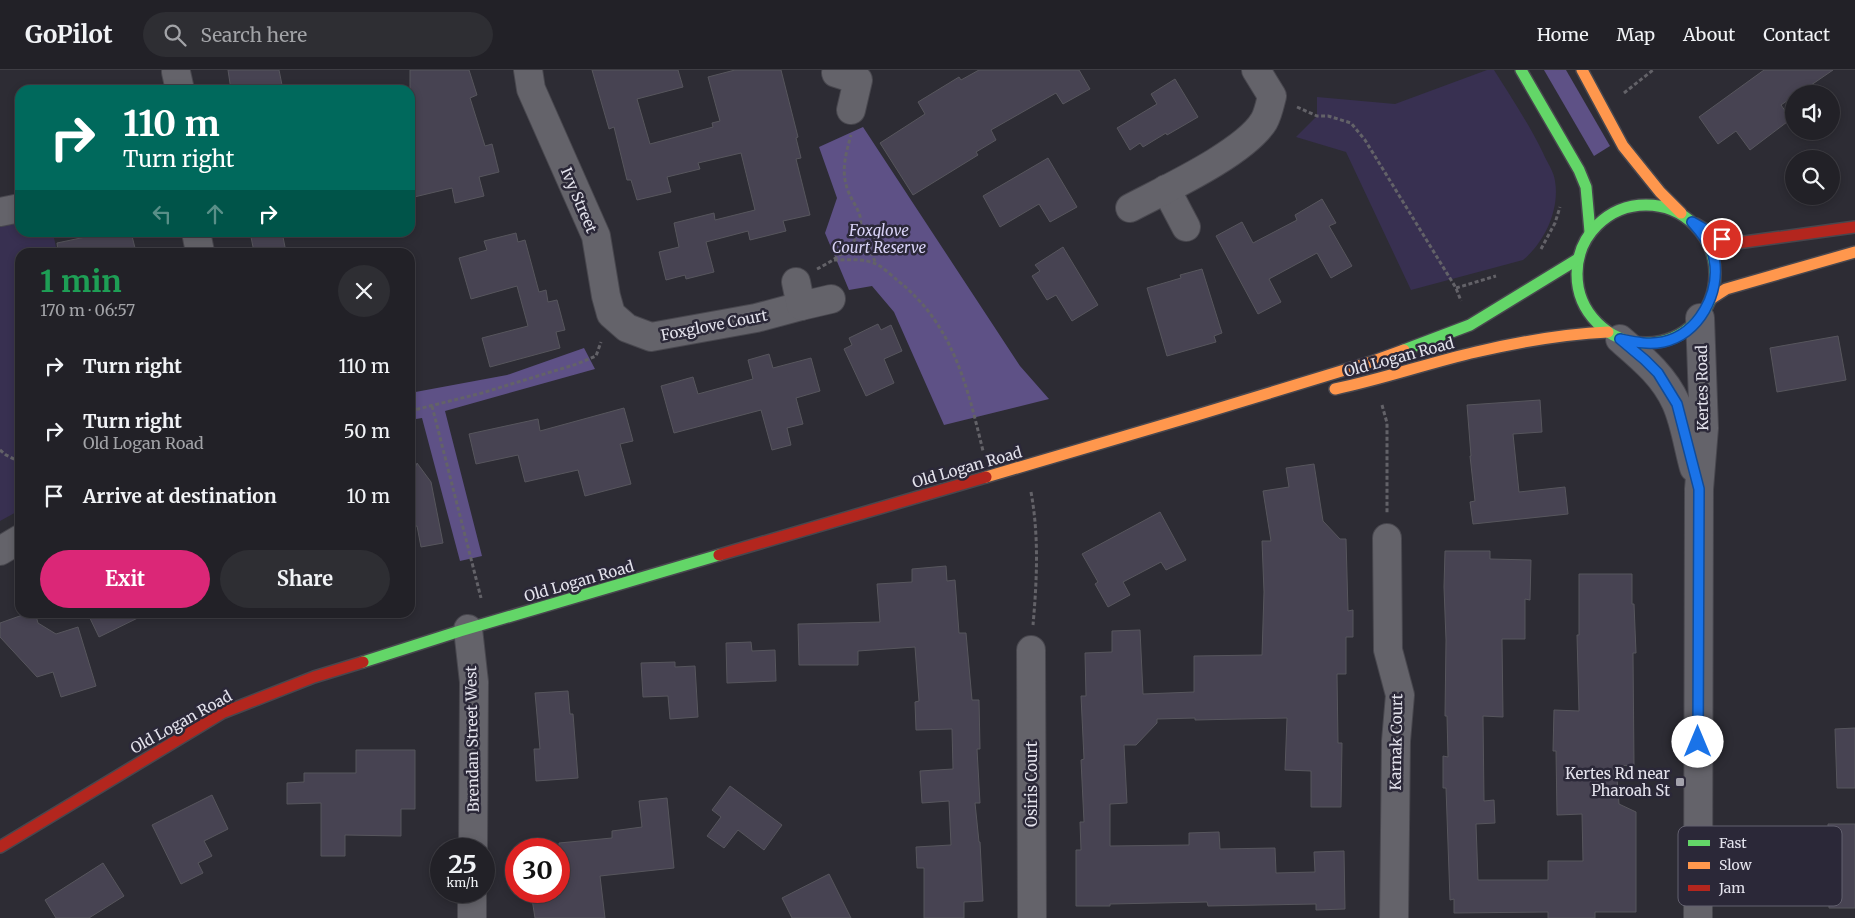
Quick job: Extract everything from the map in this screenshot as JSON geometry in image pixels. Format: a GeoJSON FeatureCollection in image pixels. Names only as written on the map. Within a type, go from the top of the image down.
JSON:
{"type":"FeatureCollection","features":[{"type":"Feature","properties":{"kind":"main road"},"geometry":{"type":"LineString","coordinates":[[1521,70],[1579,170],[1586,187],[1590,232]]}},
{"type":"Feature","properties":{"kind":"main road"},"geometry":{"type":"LineString","coordinates":[[1582,70],[1623,146],[1660,192],[1706,238],[1714,257],[1716,278],[1706,308]]}},
{"type":"Feature","properties":{"kind":"main road"},"geometry":{"type":"LineString","coordinates":[[1681,213],[1664,206],[1647,204],[1625,207],[1605,217],[1590,232],[1582,245],[1578,259],[1577,280],[1582,301],[1593,319],[1614,336],[1642,343],[1664,342],[1684,332],[1726,289],[1855,252]]}},
{"type":"Feature","properties":{"kind":"main road"},"geometry":{"type":"LineString","coordinates":[[1692,222],[1722,239],[1737,243],[1779,239],[1855,226]]}},
{"type":"Feature","properties":{"kind":"main road","name":"Old Logan Road"},"geometry":{"type":"LineString","coordinates":[[0,847],[222,713],[314,677],[477,626],[1197,415],[1371,362],[1470,325],[1578,259]]}},
{"type":"Feature","properties":{"kind":"main road","name":"Old Logan Road"},"geometry":{"type":"LineString","coordinates":[[1328,390],[1374,381],[1476,352],[1569,334],[1614,336]]}},
{"type":"Feature","properties":{"kind":"main road","name":"Old Logan Road"},"geometry":{"type":"LineString","coordinates":[[1197,415],[1300,396]]}},
{"type":"Feature","properties":{"kind":"street","name":"Ivy Street"},"geometry":{"type":"LineString","coordinates":[[528,70],[531,90],[596,236],[606,296],[619,321]]}},
{"type":"Feature","properties":{"kind":"street"},"geometry":{"type":"LineString","coordinates":[[1130,208],[1229,154],[1247,140],[1264,121],[1272,96],[1256,70]]}},
{"type":"Feature","properties":{"kind":"street"},"geometry":{"type":"LineString","coordinates":[[851,122],[857,74]]}},
{"type":"Feature","properties":{"kind":"street"},"geometry":{"type":"LineString","coordinates":[[1166,189],[1186,227]]}},
{"type":"Feature","properties":{"kind":"street"},"geometry":{"type":"LineString","coordinates":[[0,212],[15,209]]}},
{"type":"Feature","properties":{"kind":"street","name":"Foxglove Court"},"geometry":{"type":"LineString","coordinates":[[619,321],[651,337],[756,318],[804,286],[831,299]]}},
{"type":"Feature","properties":{"kind":"street","name":"Kertes Road"},"geometry":{"type":"LineString","coordinates":[[1698,826],[1699,489],[1704,428],[1706,308]]}},
{"type":"Feature","properties":{"kind":"street","name":"Kertes Road"},"geometry":{"type":"LineString","coordinates":[[1614,336],[1645,360],[1658,373],[1677,404],[1699,489]]}},
{"type":"Feature","properties":{"kind":"street","name":"Karnak Court"},"geometry":{"type":"LineString","coordinates":[[1388,538],[1388,650],[1400,695],[1396,741],[1394,918]]}},
{"type":"Feature","properties":{"kind":"street"},"geometry":{"type":"LineString","coordinates":[[0,551],[15,542]]}},
{"type":"Feature","properties":{"kind":"street","name":"Brendan Street West"},"geometry":{"type":"LineString","coordinates":[[473,838],[474,682],[477,626]]}},
{"type":"Feature","properties":{"kind":"street","name":"Osiris Court"},"geometry":{"type":"LineString","coordinates":[[1031,650],[1032,918]]}},
{"type":"Feature","properties":{"kind":"street"},"geometry":{"type":"LineString","coordinates":[[472,903],[472,918]]}},
{"type":"Feature","properties":{"kind":"path"},"geometry":{"type":"LineString","coordinates":[[1624,93],[1653,70]]}},
{"type":"Feature","properties":{"kind":"path"},"geometry":{"type":"LineString","coordinates":[[1272,96],[1317,116],[1328,116],[1351,123],[1365,140],[1456,288],[1470,325]]}},
{"type":"Feature","properties":{"kind":"path"},"geometry":{"type":"LineString","coordinates":[[851,122],[843,166],[847,188],[859,214],[861,227],[876,264]]}},
{"type":"Feature","properties":{"kind":"path"},"geometry":{"type":"LineString","coordinates":[[1538,254],[1556,223],[1561,205]]}},
{"type":"Feature","properties":{"kind":"path"},"geometry":{"type":"LineString","coordinates":[[804,286],[856,239],[861,227]]}},
{"type":"Feature","properties":{"kind":"path"},"geometry":{"type":"LineString","coordinates":[[834,260],[861,260],[876,264],[909,290],[936,320],[962,372],[989,476]]}},
{"type":"Feature","properties":{"kind":"path"},"geometry":{"type":"LineString","coordinates":[[1456,288],[1503,273]]}},
{"type":"Feature","properties":{"kind":"path"},"geometry":{"type":"LineString","coordinates":[[415,409],[482,393],[577,364],[596,356],[619,321]]}},
{"type":"Feature","properties":{"kind":"path"},"geometry":{"type":"LineString","coordinates":[[1374,381],[1387,423],[1388,538]]}},
{"type":"Feature","properties":{"kind":"path"},"geometry":{"type":"LineString","coordinates":[[432,406],[473,563],[477,626]]}},
{"type":"Feature","properties":{"kind":"path"},"geometry":{"type":"LineString","coordinates":[[0,450],[15,460]]}},
{"type":"Feature","properties":{"kind":"path"},"geometry":{"type":"LineString","coordinates":[[1027,465],[1036,521],[1036,593],[1031,650]]}},
{"type":"Feature","properties":{"kind":"shaded area"},"geometry":{"type":"Polygon","coordinates":[[[1487,70],[1494,70],[1526,121],[1552,171],[1556,192],[1553,214],[1538,245],[1523,260],[1411,290],[1346,152],[1296,137],[1317,116],[1317,97],[1395,104],[1487,70]]]}},
{"type":"Feature","properties":{"kind":"shaded area"},"geometry":{"type":"Polygon","coordinates":[[[15,220],[15,237],[54,237],[56,248],[15,248],[15,513],[0,521],[0,223],[15,220]]]}},
{"type":"Feature","properties":{"kind":"green space"},"geometry":{"type":"Polygon","coordinates":[[[1544,70],[1566,70],[1610,146],[1594,156],[1544,70]]]}},
{"type":"Feature","properties":{"kind":"green space","name":"Foxglove Court Reserve"},"geometry":{"type":"Polygon","coordinates":[[[863,127],[1020,366],[1049,399],[944,425],[894,312],[872,286],[849,290],[825,233],[837,198],[819,147],[863,127]]]}},
{"type":"Feature","properties":{"kind":"green space"},"geometry":{"type":"Polygon","coordinates":[[[584,348],[595,369],[445,411],[482,556],[460,561],[422,418],[415,419],[415,392],[507,375],[584,348]]]}},
{"type":"Feature","properties":{"kind":"building"},"geometry":{"type":"Polygon","coordinates":[[[228,70],[279,70],[282,85],[230,85],[228,70]]]}},
{"type":"Feature","properties":{"kind":"building"},"geometry":{"type":"Polygon","coordinates":[[[410,70],[469,70],[477,95],[470,98],[485,146],[492,144],[499,172],[479,177],[484,196],[455,203],[452,188],[415,197],[415,85],[410,85],[410,70]]]}},
{"type":"Feature","properties":{"kind":"building"},"geometry":{"type":"Polygon","coordinates":[[[592,70],[678,70],[683,87],[637,99],[650,144],[713,127],[712,123],[720,121],[708,77],[735,70],[781,70],[798,137],[796,138],[801,158],[796,159],[810,215],[783,221],[786,231],[750,240],[748,231],[706,242],[714,272],[686,279],[685,275],[666,280],[659,252],[679,247],[674,223],[714,213],[715,220],[755,210],[741,153],[698,163],[700,169],[667,177],[671,192],[637,200],[631,180],[627,180],[614,127],[609,129],[592,70]]]}},
{"type":"Feature","properties":{"kind":"building"},"geometry":{"type":"Polygon","coordinates":[[[979,70],[1079,70],[1090,89],[1063,104],[1056,93],[991,130],[996,140],[976,152],[978,155],[913,195],[880,143],[925,114],[918,102],[959,77],[961,80],[979,70]]]}},
{"type":"Feature","properties":{"kind":"building"},"geometry":{"type":"Polygon","coordinates":[[[1764,70],[1833,70],[1811,85],[1785,85],[1785,102],[1781,105],[1785,111],[1785,124],[1750,150],[1736,131],[1718,144],[1699,117],[1764,70]]]}},
{"type":"Feature","properties":{"kind":"building"},"geometry":{"type":"Polygon","coordinates":[[[1175,79],[1198,117],[1143,147],[1140,143],[1130,150],[1117,128],[1157,104],[1151,94],[1175,79]]]}},
{"type":"Feature","properties":{"kind":"building"},"geometry":{"type":"Polygon","coordinates":[[[1048,158],[1077,207],[1050,222],[1039,204],[1000,227],[983,196],[1048,158]]]}},
{"type":"Feature","properties":{"kind":"building"},"geometry":{"type":"Polygon","coordinates":[[[1322,199],[1336,223],[1329,226],[1352,266],[1331,278],[1317,253],[1269,279],[1281,302],[1258,314],[1216,236],[1242,222],[1253,243],[1297,220],[1295,215],[1322,199]]]}},
{"type":"Feature","properties":{"kind":"building"},"geometry":{"type":"Polygon","coordinates":[[[516,233],[518,242],[525,240],[539,292],[546,290],[548,302],[557,300],[565,330],[556,332],[560,348],[490,367],[482,338],[528,326],[517,286],[471,299],[459,258],[487,250],[484,241],[516,233]]]}},
{"type":"Feature","properties":{"kind":"building"},"geometry":{"type":"Polygon","coordinates":[[[85,237],[132,237],[135,248],[58,248],[57,243],[85,237]]]}},
{"type":"Feature","properties":{"kind":"building"},"geometry":{"type":"Polygon","coordinates":[[[251,237],[283,237],[285,248],[253,248],[251,237]]]}},
{"type":"Feature","properties":{"kind":"building"},"geometry":{"type":"Polygon","coordinates":[[[1063,247],[1098,305],[1072,321],[1056,295],[1047,300],[1032,276],[1040,271],[1035,265],[1063,247]]]}},
{"type":"Feature","properties":{"kind":"building"},"geometry":{"type":"Polygon","coordinates":[[[1202,269],[1222,333],[1214,336],[1216,342],[1167,356],[1147,288],[1181,278],[1180,275],[1202,269]]]}},
{"type":"Feature","properties":{"kind":"building"},"geometry":{"type":"Polygon","coordinates":[[[878,324],[881,330],[891,325],[902,351],[884,359],[894,383],[866,396],[844,349],[852,345],[849,338],[878,324]]]}},
{"type":"Feature","properties":{"kind":"building"},"geometry":{"type":"Polygon","coordinates":[[[1838,336],[1846,380],[1777,392],[1770,348],[1838,336]]]}},
{"type":"Feature","properties":{"kind":"building"},"geometry":{"type":"Polygon","coordinates":[[[769,354],[773,368],[811,358],[820,391],[796,398],[803,424],[787,428],[791,445],[772,450],[761,410],[674,433],[661,386],[693,377],[698,394],[753,379],[748,360],[769,354]]]}},
{"type":"Feature","properties":{"kind":"building"},"geometry":{"type":"Polygon","coordinates":[[[1540,400],[1542,432],[1513,434],[1519,492],[1565,487],[1568,514],[1473,524],[1470,502],[1475,501],[1467,405],[1540,400]]]}},
{"type":"Feature","properties":{"kind":"building"},"geometry":{"type":"Polygon","coordinates":[[[624,408],[633,441],[620,444],[631,484],[585,496],[578,470],[525,482],[518,455],[476,464],[469,434],[538,419],[540,431],[624,408]]]}},
{"type":"Feature","properties":{"kind":"building"},"geometry":{"type":"Polygon","coordinates":[[[417,463],[431,482],[443,543],[421,547],[417,526],[415,526],[415,469],[417,463]]]}},
{"type":"Feature","properties":{"kind":"building"},"geometry":{"type":"Polygon","coordinates":[[[1314,464],[1323,521],[1340,539],[1346,539],[1348,611],[1353,610],[1353,637],[1346,637],[1346,674],[1337,674],[1338,743],[1342,743],[1341,807],[1311,807],[1311,771],[1285,770],[1287,718],[1157,719],[1157,723],[1136,745],[1124,745],[1127,803],[1110,804],[1110,846],[1189,845],[1189,833],[1219,832],[1220,849],[1275,848],[1276,873],[1315,872],[1314,852],[1344,851],[1345,909],[1316,910],[1316,904],[1208,906],[1207,902],[1076,906],[1076,850],[1081,850],[1080,822],[1084,822],[1081,760],[1084,759],[1081,696],[1086,696],[1085,653],[1112,652],[1112,631],[1140,630],[1143,694],[1194,692],[1194,656],[1262,655],[1264,592],[1262,541],[1271,541],[1263,491],[1289,487],[1286,468],[1314,464]]]}},
{"type":"Feature","properties":{"kind":"building"},"geometry":{"type":"Polygon","coordinates":[[[1160,512],[1186,560],[1166,570],[1161,562],[1123,582],[1130,595],[1108,607],[1095,584],[1098,582],[1082,554],[1160,512]]]}},
{"type":"Feature","properties":{"kind":"building"},"geometry":{"type":"Polygon","coordinates":[[[1445,551],[1490,551],[1490,559],[1531,560],[1530,600],[1525,599],[1525,639],[1502,639],[1503,717],[1483,716],[1484,801],[1494,800],[1495,823],[1476,824],[1478,880],[1548,880],[1548,861],[1583,861],[1582,814],[1557,815],[1556,751],[1553,751],[1554,710],[1579,711],[1577,635],[1579,635],[1579,574],[1632,574],[1632,604],[1634,604],[1636,653],[1633,653],[1634,766],[1616,765],[1619,804],[1636,812],[1636,912],[1595,912],[1595,918],[1548,918],[1548,912],[1454,913],[1454,899],[1450,900],[1446,788],[1443,788],[1443,756],[1448,757],[1447,716],[1445,716],[1445,551]]]}},
{"type":"Feature","properties":{"kind":"building"},"geometry":{"type":"Polygon","coordinates":[[[946,566],[947,581],[955,580],[959,633],[966,633],[972,700],[979,700],[980,749],[977,749],[980,803],[975,803],[980,842],[983,901],[964,902],[964,918],[924,918],[924,868],[917,868],[916,847],[951,845],[949,801],[922,803],[920,771],[953,769],[952,729],[916,730],[915,702],[919,701],[915,647],[858,651],[858,665],[799,665],[798,624],[880,622],[877,584],[912,582],[912,569],[946,566]]]}},
{"type":"Feature","properties":{"kind":"building"},"geometry":{"type":"Polygon","coordinates":[[[15,618],[37,618],[38,623],[56,634],[78,627],[96,686],[61,697],[53,672],[37,677],[0,637],[0,623],[15,618]]]}},
{"type":"Feature","properties":{"kind":"building"},"geometry":{"type":"Polygon","coordinates":[[[90,618],[138,618],[99,637],[90,618]]]}},
{"type":"Feature","properties":{"kind":"building"},"geometry":{"type":"Polygon","coordinates":[[[751,642],[752,651],[775,650],[776,681],[727,683],[726,643],[751,642]]]}},
{"type":"Feature","properties":{"kind":"building"},"geometry":{"type":"Polygon","coordinates":[[[675,662],[675,667],[695,666],[698,717],[670,719],[668,696],[643,697],[641,663],[675,662]]]}},
{"type":"Feature","properties":{"kind":"building"},"geometry":{"type":"Polygon","coordinates":[[[568,691],[570,714],[573,714],[578,778],[536,781],[534,749],[540,749],[535,693],[568,691]]]}},
{"type":"Feature","properties":{"kind":"building"},"geometry":{"type":"Polygon","coordinates":[[[1855,728],[1855,788],[1837,788],[1835,729],[1855,728]]]}},
{"type":"Feature","properties":{"kind":"building"},"geometry":{"type":"Polygon","coordinates":[[[356,750],[415,750],[415,809],[401,809],[401,836],[345,835],[345,856],[321,856],[321,803],[287,804],[287,783],[304,782],[304,773],[356,773],[356,750]]]}},
{"type":"Feature","properties":{"kind":"building"},"geometry":{"type":"Polygon","coordinates":[[[730,786],[782,825],[764,850],[738,830],[724,848],[707,836],[721,817],[712,810],[730,786]]]}},
{"type":"Feature","properties":{"kind":"building"},"geometry":{"type":"Polygon","coordinates":[[[212,795],[228,829],[204,841],[212,856],[198,863],[203,873],[181,884],[152,825],[212,795]]]}},
{"type":"Feature","properties":{"kind":"building"},"geometry":{"type":"Polygon","coordinates":[[[667,798],[674,868],[600,876],[605,918],[535,918],[533,903],[570,903],[570,842],[612,838],[612,831],[642,827],[639,801],[667,798]]]}},
{"type":"Feature","properties":{"kind":"building"},"geometry":{"type":"Polygon","coordinates":[[[1828,824],[1855,824],[1855,908],[1829,908],[1829,906],[1842,906],[1842,826],[1828,826],[1828,824]]]}},
{"type":"Feature","properties":{"kind":"building"},"geometry":{"type":"Polygon","coordinates":[[[103,863],[124,896],[89,918],[56,918],[45,900],[103,863]]]}},
{"type":"Feature","properties":{"kind":"building"},"geometry":{"type":"Polygon","coordinates":[[[829,874],[851,918],[792,918],[782,898],[829,874]]]}},
{"type":"Feature","properties":{"kind":"traffic: fast"},"geometry":{"type":"LineString","coordinates":[[1521,70],[1579,170],[1586,187],[1590,232]]}},
{"type":"Feature","properties":{"kind":"traffic: fast"},"geometry":{"type":"LineString","coordinates":[[1646,205],[1660,206],[1673,210],[1685,216],[1695,225],[1704,235],[1710,247],[1714,260],[1715,274],[1714,288],[1710,301],[1704,313],[1695,323],[1685,332],[1673,338],[1660,342],[1646,343],[1632,342],[1619,338],[1607,332],[1597,323],[1588,313],[1582,301],[1578,288],[1577,274],[1578,260],[1582,247],[1588,235],[1597,225],[1607,216],[1619,210],[1632,206],[1646,205]]}},
{"type":"Feature","properties":{"kind":"traffic: fast"},"geometry":{"type":"LineString","coordinates":[[1404,350],[1470,325],[1578,259]]}},
{"type":"Feature","properties":{"kind":"traffic: fast"},"geometry":{"type":"LineString","coordinates":[[363,662],[460,631],[719,555]]}},
{"type":"Feature","properties":{"kind":"traffic: slow"},"geometry":{"type":"LineString","coordinates":[[1582,70],[1623,146],[1660,192],[1681,213]]}},
{"type":"Feature","properties":{"kind":"traffic: slow"},"geometry":{"type":"LineString","coordinates":[[1712,298],[1726,289],[1855,252]]}},
{"type":"Feature","properties":{"kind":"traffic: slow"},"geometry":{"type":"LineString","coordinates":[[1335,389],[1371,381],[1458,356],[1508,345],[1608,332]]}},
{"type":"Feature","properties":{"kind":"traffic: slow"},"geometry":{"type":"LineString","coordinates":[[986,477],[1197,415],[1371,362],[1404,350]]}},
{"type":"Feature","properties":{"kind":"traffic: jam"},"geometry":{"type":"LineString","coordinates":[[1696,224],[1721,239],[1737,243],[1855,227]]}},
{"type":"Feature","properties":{"kind":"traffic: jam"},"geometry":{"type":"LineString","coordinates":[[719,555],[986,477]]}},
{"type":"Feature","properties":{"kind":"traffic: jam"},"geometry":{"type":"LineString","coordinates":[[0,847],[222,713],[314,677],[363,662]]}},
{"type":"Feature","properties":{"kind":"place","name":"Kertes Rd near Pharoah St"},"geometry":{"type":"Point","coordinates":[1680,782]}},
{"type":"Feature","properties":{"kind":"route"},"geometry":{"type":"LineString","coordinates":[[1698,742],[1699,489],[1677,404],[1658,373],[1620,339],[1642,343],[1664,342],[1684,332],[1700,318],[1712,298],[1716,278],[1714,257],[1706,238],[1692,222],[1722,239]]}}]}
